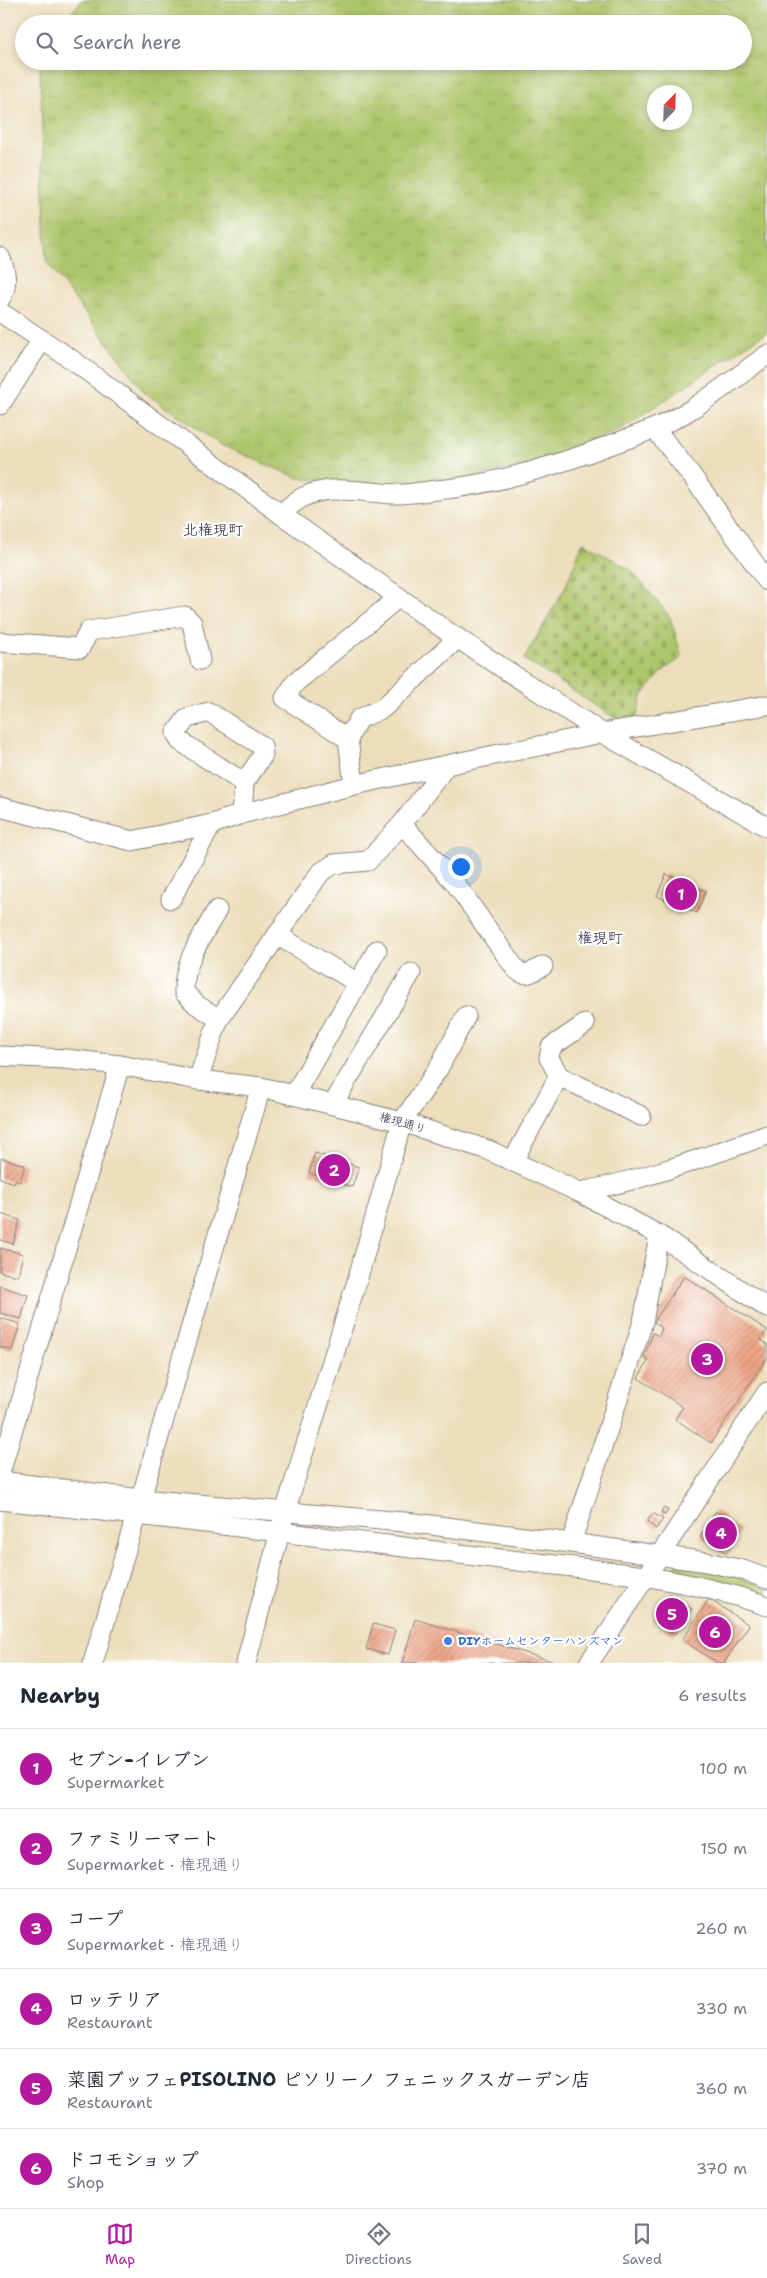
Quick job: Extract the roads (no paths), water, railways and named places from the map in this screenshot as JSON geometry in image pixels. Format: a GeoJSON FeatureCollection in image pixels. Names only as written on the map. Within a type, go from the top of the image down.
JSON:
{"type":"FeatureCollection","features":[{"type":"Feature","properties":{"kind":"street"},"geometry":{"type":"LineString","coordinates":[[0,257],[6,282],[0,298]]}},
{"type":"Feature","properties":{"kind":"street"},"geometry":{"type":"LineString","coordinates":[[0,312],[195,449],[282,515],[458,638],[602,733],[767,827]]}},
{"type":"Feature","properties":{"kind":"street"},"geometry":{"type":"LineString","coordinates":[[0,405],[42,340]]}},
{"type":"Feature","properties":{"kind":"street"},"geometry":{"type":"LineString","coordinates":[[282,515],[288,506],[314,491],[340,490],[400,494],[500,481],[576,458],[655,429],[691,409],[767,354]]}},
{"type":"Feature","properties":{"kind":"street"},"geometry":{"type":"LineString","coordinates":[[655,429],[692,476],[767,581]]}},
{"type":"Feature","properties":{"kind":"street"},"geometry":{"type":"LineString","coordinates":[[348,739],[285,698],[294,683],[399,597]]}},
{"type":"Feature","properties":{"kind":"street"},"geometry":{"type":"LineString","coordinates":[[0,642],[80,648],[89,631],[185,616],[192,623],[200,660]]}},
{"type":"Feature","properties":{"kind":"street"},"geometry":{"type":"LineString","coordinates":[[354,785],[348,739],[359,719],[384,708],[458,638]]}},
{"type":"Feature","properties":{"kind":"street"},"geometry":{"type":"LineString","coordinates":[[0,807],[132,841],[212,824],[354,785],[602,733],[767,705]]}},
{"type":"Feature","properties":{"kind":"street"},"geometry":{"type":"LineString","coordinates":[[198,1080],[219,1018],[320,873],[334,864],[368,861],[402,824],[446,766]]}},
{"type":"Feature","properties":{"kind":"street"},"geometry":{"type":"LineString","coordinates":[[240,815],[244,783]]}},
{"type":"Feature","properties":{"kind":"street"},"geometry":{"type":"LineString","coordinates":[[171,899],[212,824]]}},
{"type":"Feature","properties":{"kind":"street"},"geometry":{"type":"LineString","coordinates":[[402,824],[455,883],[520,974],[528,975],[543,966]]}},
{"type":"Feature","properties":{"kind":"street"},"geometry":{"type":"LineString","coordinates":[[216,910],[183,977],[184,992],[197,1005],[219,1018]]}},
{"type":"Feature","properties":{"kind":"street"},"geometry":{"type":"LineString","coordinates":[[277,934],[358,983]]}},
{"type":"Feature","properties":{"kind":"street"},"geometry":{"type":"LineString","coordinates":[[294,1095],[377,950]]}},
{"type":"Feature","properties":{"kind":"street"},"geometry":{"type":"LineString","coordinates":[[333,1104],[411,973]]}},
{"type":"Feature","properties":{"kind":"street"},"geometry":{"type":"LineString","coordinates":[[246,1663],[285,1512],[357,1281],[402,1122],[438,1069],[466,1016]]}},
{"type":"Feature","properties":{"kind":"street"},"geometry":{"type":"LineString","coordinates":[[585,1024],[552,1048],[549,1058],[559,1076],[642,1116]]}},
{"type":"Feature","properties":{"kind":"street","name":"権現通り"},"geometry":{"type":"LineString","coordinates":[[0,1056],[120,1066],[198,1080],[261,1088],[402,1122],[488,1150],[580,1192],[659,1235],[767,1308]]}},
{"type":"Feature","properties":{"kind":"street"},"geometry":{"type":"LineString","coordinates":[[0,1473],[120,1066]]}},
{"type":"Feature","properties":{"kind":"street"},"geometry":{"type":"LineString","coordinates":[[513,1161],[559,1076]]}},
{"type":"Feature","properties":{"kind":"street"},"geometry":{"type":"LineString","coordinates":[[93,1663],[261,1088]]}},
{"type":"Feature","properties":{"kind":"street"},"geometry":{"type":"LineString","coordinates":[[580,1192],[673,1169],[767,1135]]}},
{"type":"Feature","properties":{"kind":"street"},"geometry":{"type":"LineString","coordinates":[[571,1542],[643,1322],[659,1235]]}},
{"type":"Feature","properties":{"kind":"street"},"geometry":{"type":"LineString","coordinates":[[589,1663],[767,1392]]}},
{"type":"Feature","properties":{"kind":"street"},"geometry":{"type":"LineString","coordinates":[[0,1481],[280,1532],[646,1577],[736,1595],[767,1606]]}},
{"type":"Feature","properties":{"kind":"street"},"geometry":{"type":"LineString","coordinates":[[0,1500],[285,1512],[415,1523],[571,1542],[660,1556],[734,1568],[767,1579]]}},
{"type":"Feature","properties":{"kind":"place","name":"セブン-イレブン"},"geometry":{"type":"Point","coordinates":[681,894]}},
{"type":"Feature","properties":{"kind":"place","name":"ファミリーマート"},"geometry":{"type":"Point","coordinates":[334,1170]}},
{"type":"Feature","properties":{"kind":"place","name":"コープ"},"geometry":{"type":"Point","coordinates":[707,1359]}},
{"type":"Feature","properties":{"kind":"place","name":"ロッテリア"},"geometry":{"type":"Point","coordinates":[721,1533]}},
{"type":"Feature","properties":{"kind":"place","name":"菜園ブッフェPISOLINO ピソリーノ フェニックスガーデン店"},"geometry":{"type":"Point","coordinates":[672,1614]}},
{"type":"Feature","properties":{"kind":"place","name":"ドコモショップ"},"geometry":{"type":"Point","coordinates":[715,1632]}},
{"type":"Feature","properties":{"kind":"place","name":"DIYホームセンターハンズマン"},"geometry":{"type":"Point","coordinates":[448,1641]}},
{"type":"Feature","properties":{"kind":"district","name":"北権現町"},"geometry":{"type":"Point","coordinates":[213,530]}},
{"type":"Feature","properties":{"kind":"district","name":"権現町"},"geometry":{"type":"Point","coordinates":[600,938]}}]}
